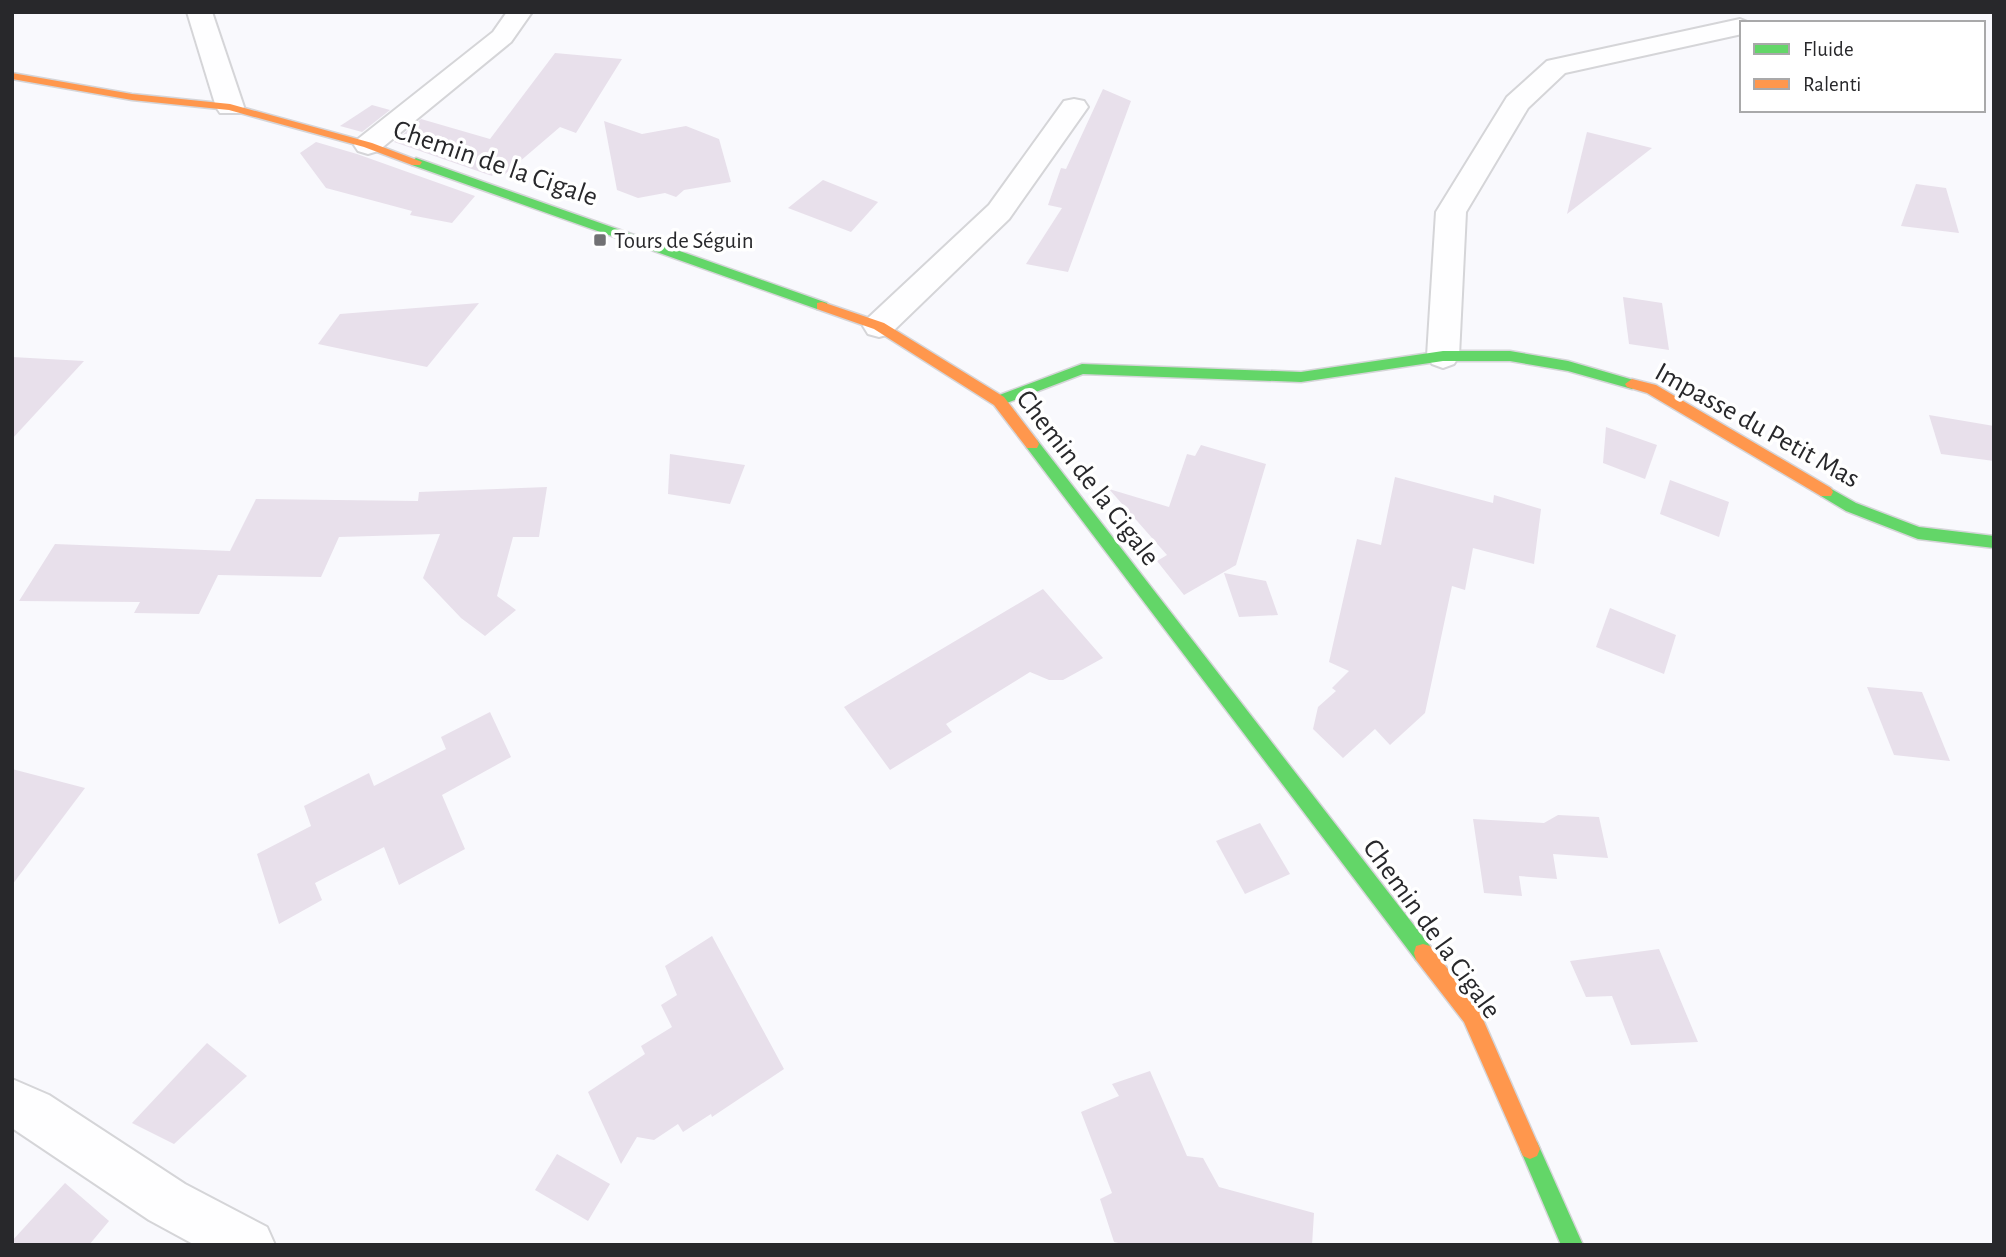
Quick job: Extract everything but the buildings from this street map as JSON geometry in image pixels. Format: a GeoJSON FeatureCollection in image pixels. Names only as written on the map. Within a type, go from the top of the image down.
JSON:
{"type":"FeatureCollection","features":[{"type":"Feature","properties":{"kind":"street"},"geometry":{"type":"LineString","coordinates":[[200,12],[230,107]]}},
{"type":"Feature","properties":{"kind":"street"},"geometry":{"type":"LineString","coordinates":[[368,145],[502,37],[520,12]]}},
{"type":"Feature","properties":{"kind":"street"},"geometry":{"type":"LineString","coordinates":[[1443,356],[1451,212],[1517,103],[1556,66],[1740,27]]}},
{"type":"Feature","properties":{"kind":"street","name":"Chemin de la Cigale"},"geometry":{"type":"LineString","coordinates":[[12,76],[132,97],[230,107],[368,145],[879,326],[999,401],[1471,1015],[1572,1245]]}},
{"type":"Feature","properties":{"kind":"street"},"geometry":{"type":"LineString","coordinates":[[879,326],[999,212],[1074,107]]}},
{"type":"Feature","properties":{"kind":"street","name":"Impasse du Petit Mas"},"geometry":{"type":"LineString","coordinates":[[999,401],[1082,369],[1301,377],[1443,356],[1510,356],[1545,362],[1651,389],[1851,507],[1917,533],[1994,542]]}},
{"type":"Feature","properties":{"kind":"street"},"geometry":{"type":"LineString","coordinates":[[12,1103],[32,1112],[167,1202],[249,1245]]}},
{"type":"Feature","properties":{"kind":"traffic: fast"},"geometry":{"type":"LineString","coordinates":[[416,162],[822,306]]}},
{"type":"Feature","properties":{"kind":"traffic: fast"},"geometry":{"type":"LineString","coordinates":[[999,401],[1082,369],[1301,377],[1443,356],[1510,356],[1568,366],[1632,384]]}},
{"type":"Feature","properties":{"kind":"traffic: fast"},"geometry":{"type":"LineString","coordinates":[[1032,444],[1423,953]]}},
{"type":"Feature","properties":{"kind":"traffic: fast"},"geometry":{"type":"LineString","coordinates":[[1826,492],[1851,507],[1918,533],[1994,542]]}},
{"type":"Feature","properties":{"kind":"traffic: fast"},"geometry":{"type":"LineString","coordinates":[[1530,1149],[1572,1245]]}},
{"type":"Feature","properties":{"kind":"traffic: slow"},"geometry":{"type":"LineString","coordinates":[[12,76],[132,97],[230,107],[368,145],[416,162]]}},
{"type":"Feature","properties":{"kind":"traffic: slow"},"geometry":{"type":"LineString","coordinates":[[822,306],[879,326],[999,401],[1032,444]]}},
{"type":"Feature","properties":{"kind":"traffic: slow"},"geometry":{"type":"LineString","coordinates":[[1632,384],[1651,389],[1826,492]]}},
{"type":"Feature","properties":{"kind":"traffic: slow"},"geometry":{"type":"LineString","coordinates":[[1423,953],[1471,1015],[1530,1149]]}},
{"type":"Feature","properties":{"kind":"place","name":"Tours de Séguin"},"geometry":{"type":"Point","coordinates":[600,240]}}]}
